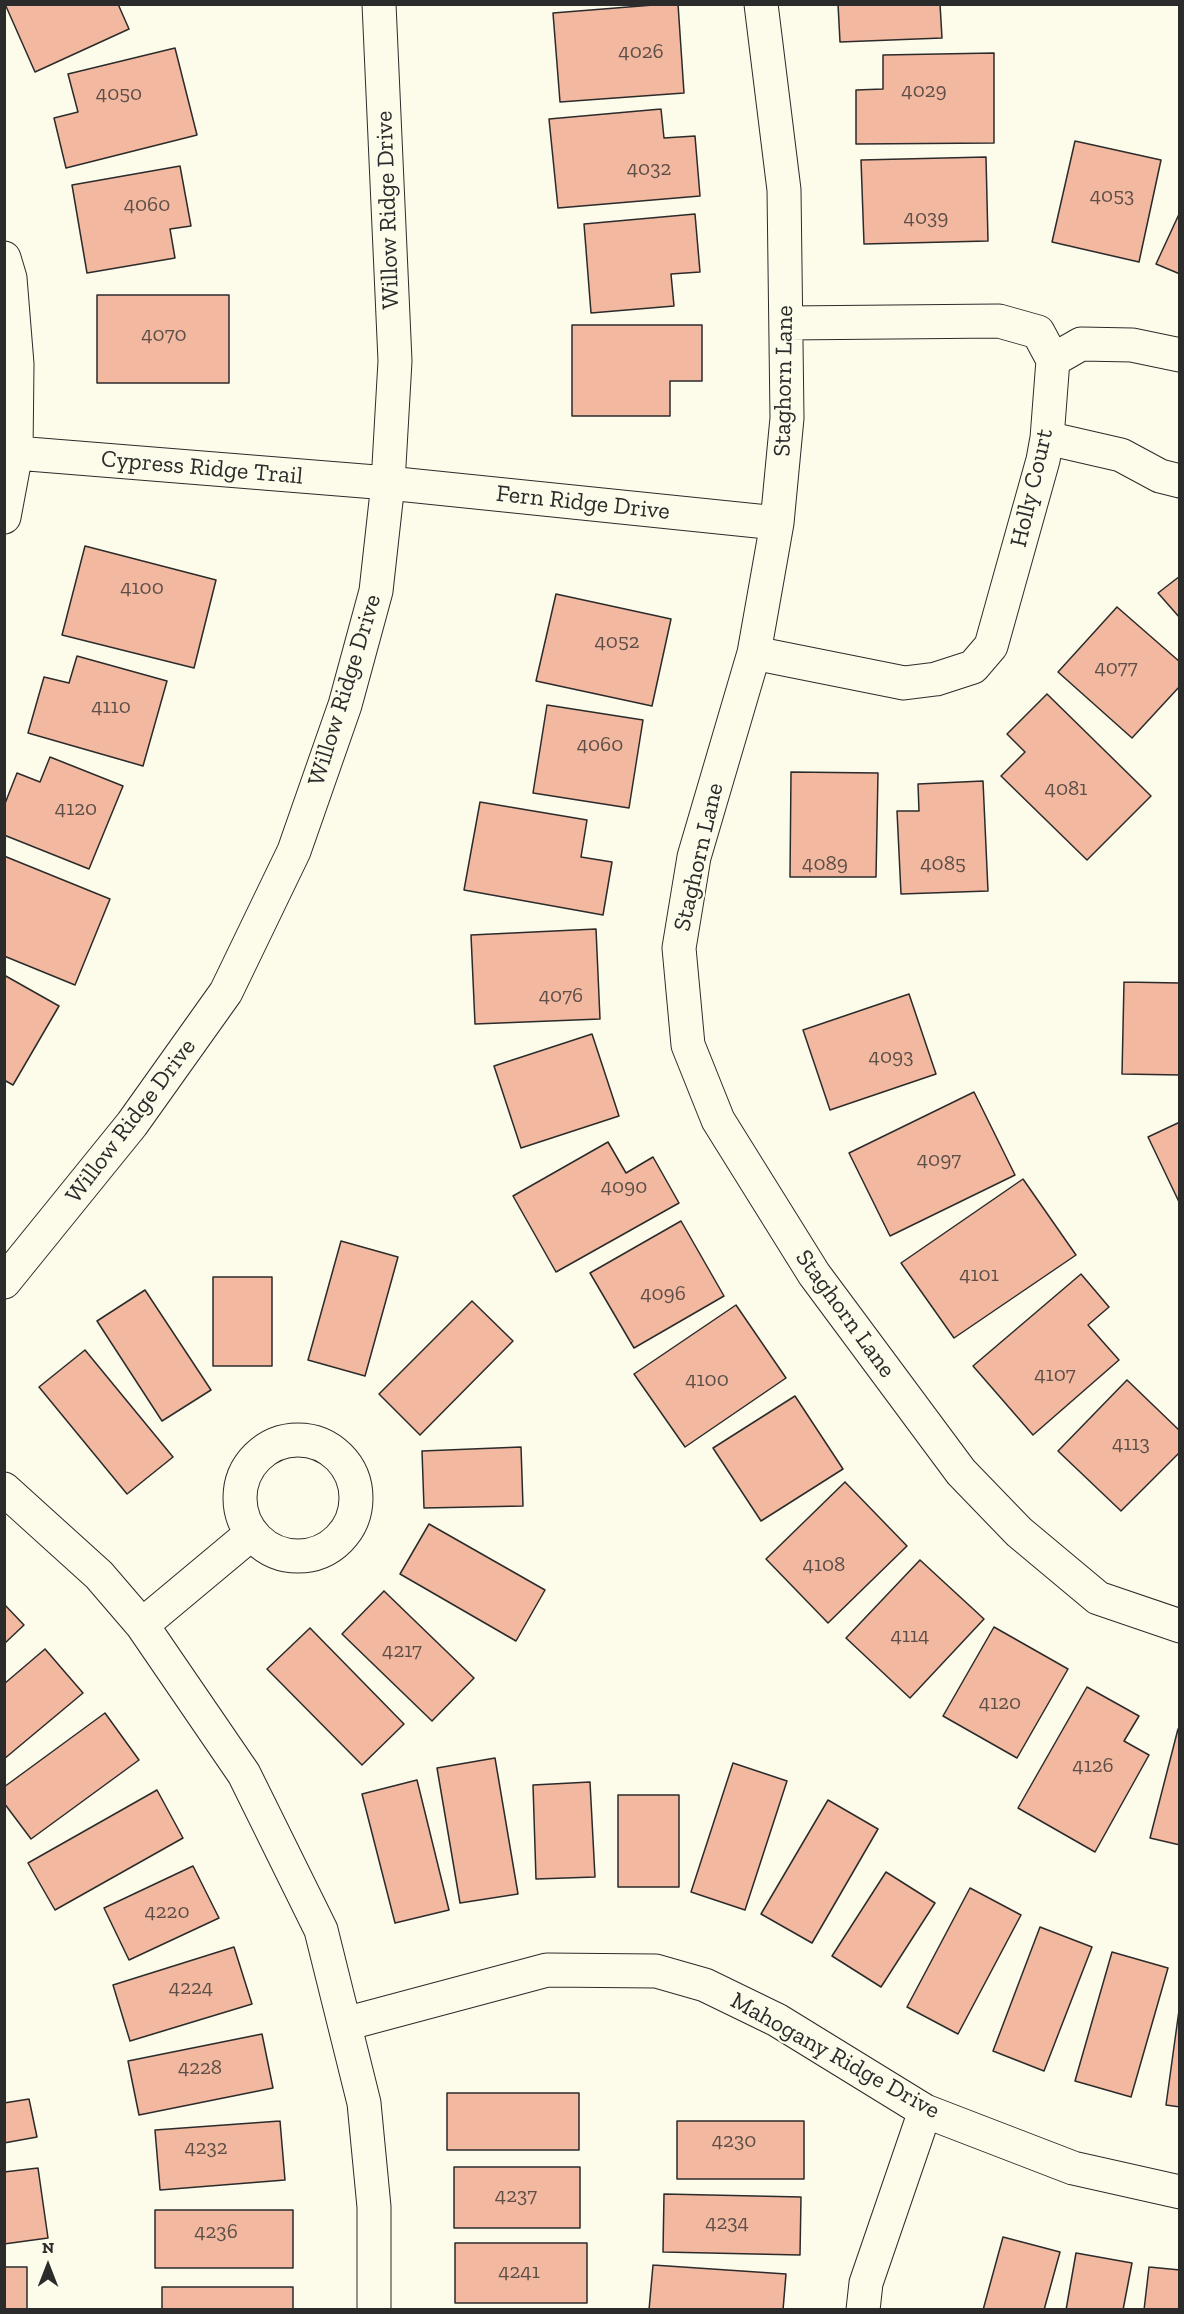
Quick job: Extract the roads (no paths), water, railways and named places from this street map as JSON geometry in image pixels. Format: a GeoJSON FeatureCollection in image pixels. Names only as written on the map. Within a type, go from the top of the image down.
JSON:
{"type":"FeatureCollection","features":[{"type":"Feature","properties":{"kind":"street","name":"Willow Ridge Drive"},"geometry":{"type":"LineString","coordinates":[[4,1282],[132,1124],[226,992],[289,861],[345,705],[376,591],[388,483],[395,361],[379,4]]}},
{"type":"Feature","properties":{"kind":"street","name":"Staghorn Lane"},"geometry":{"type":"LineString","coordinates":[[761,4],[784,190],[787,418],[777,523],[754,653],[694,857],[679,948],[688,1045],[718,1120],[814,1274],[961,1472],[1019,1532],[1098,1598],[1179,1626]]}},
{"type":"Feature","properties":{"kind":"street"},"geometry":{"type":"LineString","coordinates":[[4,517],[16,453],[18,364],[6,272]]}},
{"type":"Feature","properties":{"kind":"street"},"geometry":{"type":"LineString","coordinates":[[786,323],[999,321],[1038,332],[1053,360],[1081,344],[1132,345],[1179,356]]}},
{"type":"Feature","properties":{"kind":"street","name":"Holly Court"},"geometry":{"type":"LineString","coordinates":[[754,653],[904,683],[936,679],[973,667],[991,646],[1043,460],[1053,360]]}},
{"type":"Feature","properties":{"kind":"street"},"geometry":{"type":"LineString","coordinates":[[1047,438],[1120,455],[1160,476],[1179,481]]}},
{"type":"Feature","properties":{"kind":"street","name":"Cypress Ridge Trail"},"geometry":{"type":"LineString","coordinates":[[16,453],[388,483]]}},
{"type":"Feature","properties":{"kind":"street","name":"Fern Ridge Drive"},"geometry":{"type":"LineString","coordinates":[[388,483],[777,523]]}},
{"type":"Feature","properties":{"kind":"street"},"geometry":{"type":"LineString","coordinates":[[4,1489],[99,1575],[142,1625],[244,1774],[321,1930],[364,2103],[374,2208],[374,2310]]}},
{"type":"Feature","properties":{"kind":"street"},"geometry":{"type":"LineString","coordinates":[[142,1625],[250,1534]]}},
{"type":"Feature","properties":{"kind":"street","name":"Mahogany Ridge Drive"},"geometry":{"type":"LineString","coordinates":[[345,2024],[547,1970],[656,1971],[705,1984],[777,2020],[925,2111],[1073,2168],[1179,2192]]}},
{"type":"Feature","properties":{"kind":"street"},"geometry":{"type":"LineString","coordinates":[[863,2310],[866,2283],[925,2111]]}}]}
